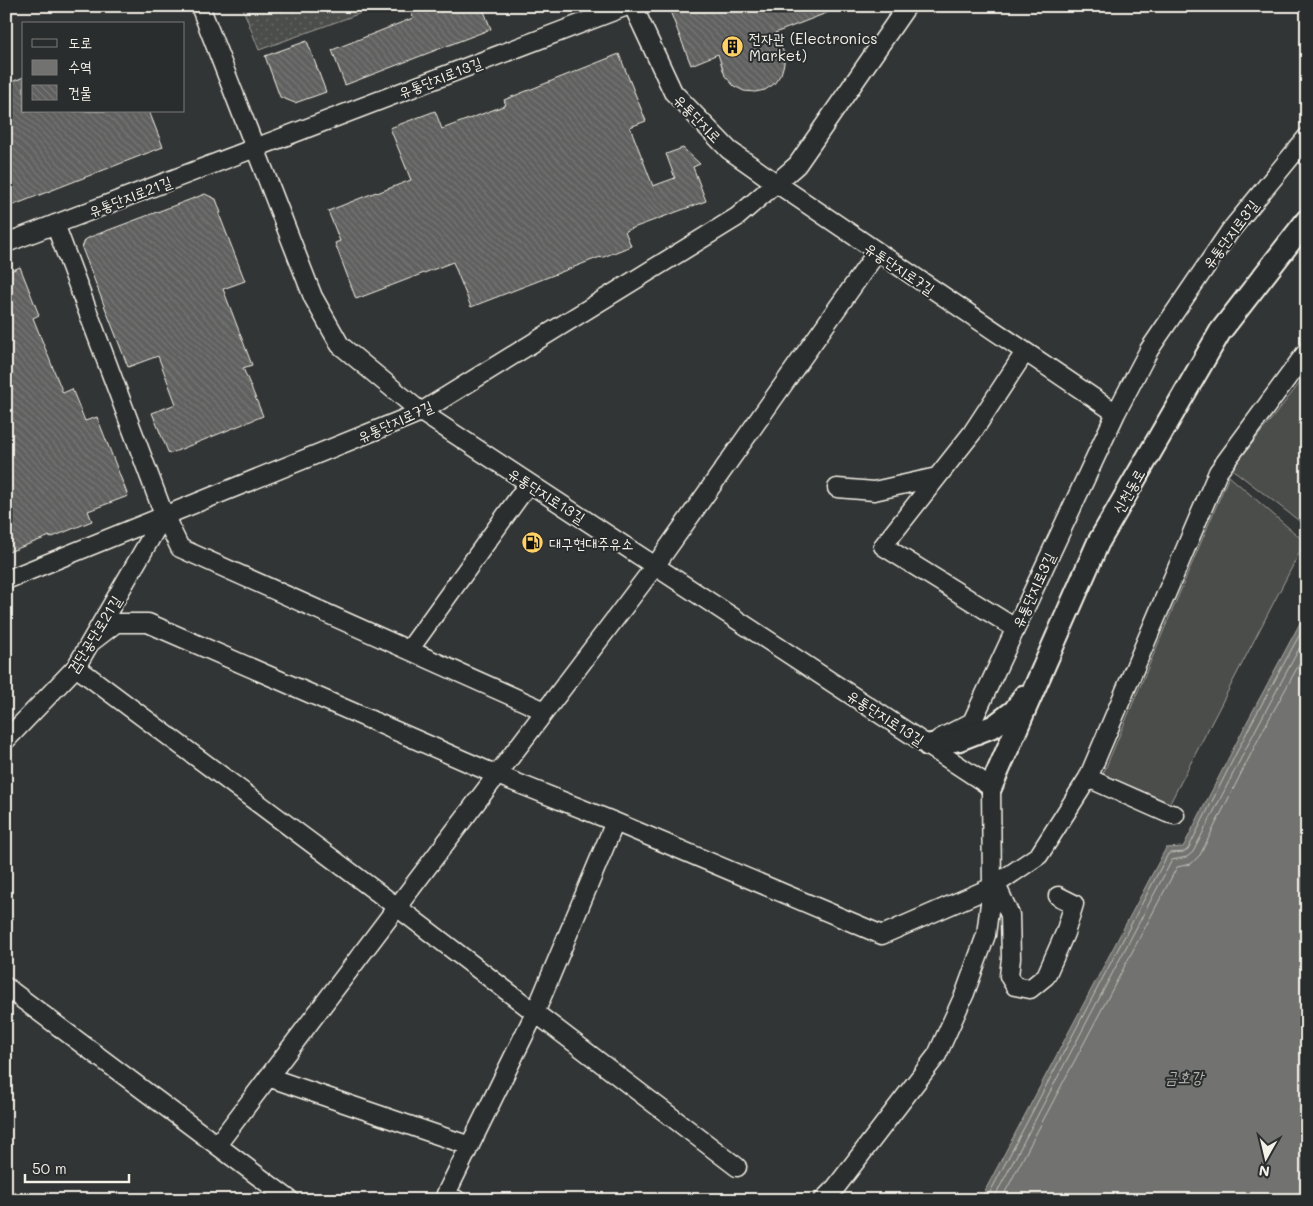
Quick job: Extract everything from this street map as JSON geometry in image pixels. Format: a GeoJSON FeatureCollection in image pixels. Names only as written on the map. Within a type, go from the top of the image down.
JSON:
{"type":"FeatureCollection","features":[{"type":"Feature","properties":{"kind":"main road","name":"신천동로"},"geometry":{"type":"LineString","coordinates":[[991,787],[1098,543],[1220,332],[1307,220]]}},
{"type":"Feature","properties":{"kind":"main road"},"geometry":{"type":"LineString","coordinates":[[928,745],[958,740],[994,726],[1015,710],[1049,655]]}},
{"type":"Feature","properties":{"kind":"street","name":"유통단지로13길"},"geometry":{"type":"LineString","coordinates":[[200,6],[313,297],[340,345],[421,412],[991,787]]}},
{"type":"Feature","properties":{"kind":"street","name":"유통단지로13길"},"geometry":{"type":"LineString","coordinates":[[254,148],[627,6]]}},
{"type":"Feature","properties":{"kind":"street","name":"유통단지로"},"geometry":{"type":"LineString","coordinates":[[632,6],[673,92],[729,150],[776,183]]}},
{"type":"Feature","properties":{"kind":"street","name":"유통단지로7길"},"geometry":{"type":"LineString","coordinates":[[6,580],[421,412],[737,217],[797,165],[907,6]]}},
{"type":"Feature","properties":{"kind":"street","name":"유통단지로3길"},"geometry":{"type":"LineString","coordinates":[[928,745],[972,722],[1116,413],[1148,350],[1230,231],[1307,137]]}},
{"type":"Feature","properties":{"kind":"street","name":"유통단지로21길"},"geometry":{"type":"LineString","coordinates":[[6,243],[254,148]]}},
{"type":"Feature","properties":{"kind":"street","name":"유통단지로7길"},"geometry":{"type":"LineString","coordinates":[[776,183],[1025,352]]}},
{"type":"Feature","properties":{"kind":"street"},"geometry":{"type":"LineString","coordinates":[[55,224],[164,515],[180,548],[546,711]]}},
{"type":"Feature","properties":{"kind":"street"},"geometry":{"type":"LineString","coordinates":[[217,1145],[655,566],[877,252]]}},
{"type":"Feature","properties":{"kind":"street"},"geometry":{"type":"LineString","coordinates":[[1015,628],[883,546],[972,433],[1025,352],[1116,413]]}},
{"type":"Feature","properties":{"kind":"street"},"geometry":{"type":"LineString","coordinates":[[90,643],[116,623],[148,622],[497,775],[615,822],[882,935],[992,887],[1039,854],[1088,778],[1218,472],[1307,352]]}},
{"type":"Feature","properties":{"kind":"street"},"geometry":{"type":"LineString","coordinates":[[836,488],[874,491],[937,477]]}},
{"type":"Feature","properties":{"kind":"street"},"geometry":{"type":"LineString","coordinates":[[409,650],[529,483]]}},
{"type":"Feature","properties":{"kind":"street","name":"검단공단로21길"},"geometry":{"type":"LineString","coordinates":[[6,740],[76,667],[164,515]]}},
{"type":"Feature","properties":{"kind":"street"},"geometry":{"type":"LineString","coordinates":[[76,667],[397,907],[737,1167]]}},
{"type":"Feature","properties":{"kind":"street"},"geometry":{"type":"LineString","coordinates":[[1088,778],[1175,815]]}},
{"type":"Feature","properties":{"kind":"street"},"geometry":{"type":"LineString","coordinates":[[823,1200],[836,1187],[937,1055],[966,992],[986,935],[992,887],[991,787]]}},
{"type":"Feature","properties":{"kind":"street"},"geometry":{"type":"LineString","coordinates":[[457,1200],[446,1194],[535,1012],[615,822]]}},
{"type":"Feature","properties":{"kind":"street"},"geometry":{"type":"LineString","coordinates":[[992,887],[998,889],[1010,915],[1012,958],[1009,976],[1015,986],[1030,989],[1046,976],[1065,934],[1074,904],[1058,896]]}},
{"type":"Feature","properties":{"kind":"street"},"geometry":{"type":"LineString","coordinates":[[6,987],[290,1200]]}},
{"type":"Feature","properties":{"kind":"street"},"geometry":{"type":"LineString","coordinates":[[268,1076],[470,1146]]}},
{"type":"Feature","properties":{"kind":"shaded area"},"geometry":{"type":"Polygon","coordinates":[[[242,6],[380,6],[259,50],[242,6]]]}},
{"type":"Feature","properties":{"kind":"shaded area"},"geometry":{"type":"Polygon","coordinates":[[[1307,374],[1307,527],[1232,469],[1307,374]]]}},
{"type":"Feature","properties":{"kind":"shaded area"},"geometry":{"type":"Polygon","coordinates":[[[1229,476],[1305,542],[1170,803],[1103,774],[1229,476]]]}},
{"type":"Feature","properties":{"kind":"water","name":"금호강"},"geometry":{"type":"Polygon","coordinates":[[[1307,610],[1307,1200],[980,1200],[1166,848],[1183,847],[1307,610]]]}},
{"type":"Feature","properties":{"kind":"building"},"geometry":{"type":"Polygon","coordinates":[[[409,6],[482,6],[491,29],[345,85],[332,50],[413,18],[409,6]]]}},
{"type":"Feature","properties":{"kind":"building","name":"전자관 (Electronics Market)"},"geometry":{"type":"Polygon","coordinates":[[[668,6],[842,7],[775,33],[784,53],[784,64],[781,74],[774,84],[765,90],[755,92],[744,91],[734,86],[725,76],[718,54],[691,65],[668,6]]]}},
{"type":"Feature","properties":{"kind":"building"},"geometry":{"type":"Polygon","coordinates":[[[307,41],[326,92],[295,103],[280,97],[265,56],[307,41]]]}},
{"type":"Feature","properties":{"kind":"building"},"geometry":{"type":"Polygon","coordinates":[[[619,54],[646,121],[630,127],[653,186],[675,178],[666,154],[683,148],[700,164],[693,167],[706,201],[625,231],[631,246],[471,307],[453,262],[356,299],[335,243],[340,241],[328,211],[411,180],[390,128],[435,111],[442,129],[506,105],[504,100],[619,54]]]}},
{"type":"Feature","properties":{"kind":"building"},"geometry":{"type":"Polygon","coordinates":[[[22,78],[22,112],[149,112],[163,147],[6,208],[6,84],[22,78]]]}},
{"type":"Feature","properties":{"kind":"building"},"geometry":{"type":"Polygon","coordinates":[[[205,194],[216,199],[221,213],[219,214],[245,281],[223,289],[252,365],[243,368],[263,416],[169,454],[152,413],[176,404],[158,356],[128,367],[82,248],[85,240],[90,237],[205,194]]]}},
{"type":"Feature","properties":{"kind":"building"},"geometry":{"type":"Polygon","coordinates":[[[20,267],[39,315],[33,318],[63,393],[72,389],[85,421],[97,417],[128,496],[88,511],[92,521],[6,553],[6,273],[20,267]]]}},
{"type":"Feature","properties":{"kind":"place","name":"전자관 (Electronics Market)"},"geometry":{"type":"Point","coordinates":[733,47]}},
{"type":"Feature","properties":{"kind":"place","name":"대구현대주유소"},"geometry":{"type":"Point","coordinates":[533,543]}}]}
